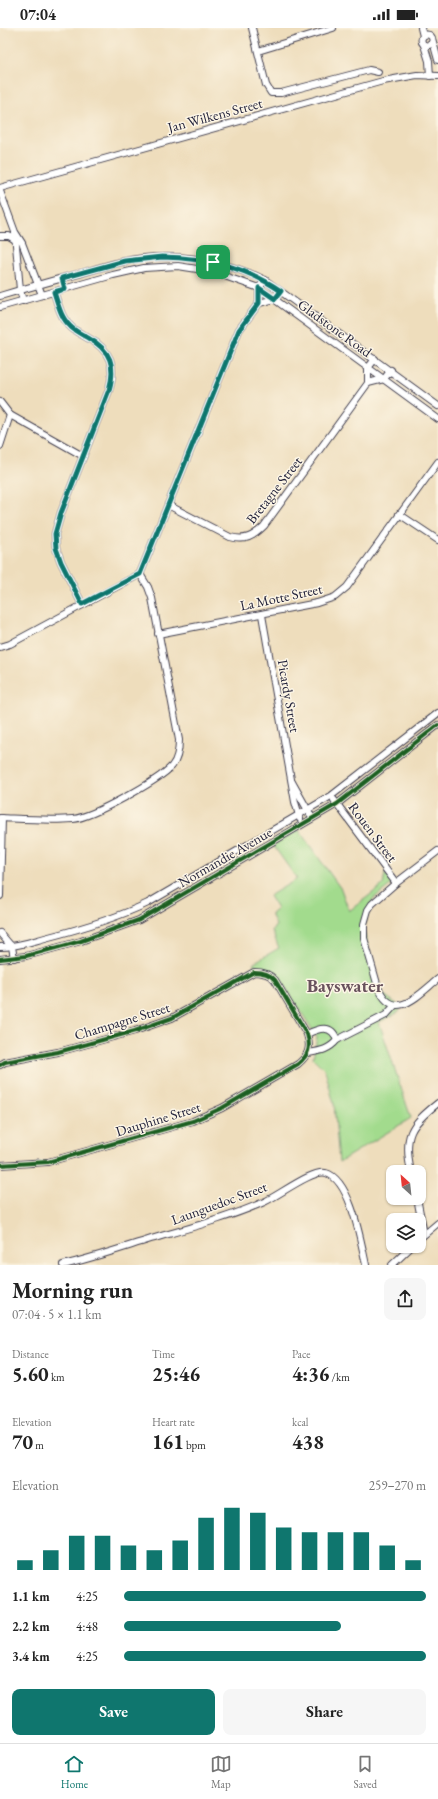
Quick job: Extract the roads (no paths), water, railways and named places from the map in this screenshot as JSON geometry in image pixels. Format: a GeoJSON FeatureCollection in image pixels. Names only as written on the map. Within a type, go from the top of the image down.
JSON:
{"type":"FeatureCollection","features":[{"type":"Feature","properties":{"kind":"street"},"geometry":{"type":"LineString","coordinates":[[252,28],[266,85],[270,92],[274,94],[369,70],[378,72]]}},
{"type":"Feature","properties":{"kind":"street"},"geometry":{"type":"LineString","coordinates":[[258,51],[333,28]]}},
{"type":"Feature","properties":{"kind":"street"},"geometry":{"type":"LineString","coordinates":[[421,28],[423,36],[422,42],[429,61],[430,76]]}},
{"type":"Feature","properties":{"kind":"street"},"geometry":{"type":"LineString","coordinates":[[423,36],[427,35],[434,37]]}},
{"type":"Feature","properties":{"kind":"street"},"geometry":{"type":"LineString","coordinates":[[424,45],[429,46],[434,37]]}},
{"type":"Feature","properties":{"kind":"street"},"geometry":{"type":"LineString","coordinates":[[434,37],[438,60]]}},
{"type":"Feature","properties":{"kind":"street","name":"Jan Wilkens Street"},"geometry":{"type":"LineString","coordinates":[[0,188],[383,81],[417,75],[438,76]]}},
{"type":"Feature","properties":{"kind":"street"},"geometry":{"type":"LineString","coordinates":[[0,191],[15,232],[22,243],[42,295]]}},
{"type":"Feature","properties":{"kind":"street"},"geometry":{"type":"LineString","coordinates":[[15,232],[20,290],[23,301]]}},
{"type":"Feature","properties":{"kind":"street"},"geometry":{"type":"LineString","coordinates":[[0,236],[9,236],[22,243]]}},
{"type":"Feature","properties":{"kind":"street","name":"Gladstone Road"},"geometry":{"type":"LineString","coordinates":[[0,296],[125,261],[162,257],[194,258],[213,262],[236,268],[265,280],[375,358],[438,406]]}},
{"type":"Feature","properties":{"kind":"street","name":"Gladstone Road"},"geometry":{"type":"LineString","coordinates":[[0,307],[127,271],[162,266],[210,271],[259,288],[438,419]]}},
{"type":"Feature","properties":{"kind":"street"},"geometry":{"type":"LineString","coordinates":[[62,278],[65,289]]}},
{"type":"Feature","properties":{"kind":"street"},"geometry":{"type":"LineString","coordinates":[[0,647],[10,644],[140,574],[239,330],[259,303],[259,288],[265,280]]}},
{"type":"Feature","properties":{"kind":"street"},"geometry":{"type":"LineString","coordinates":[[259,303],[275,299],[281,291]]}},
{"type":"Feature","properties":{"kind":"street"},"geometry":{"type":"LineString","coordinates":[[54,292],[62,315],[71,328],[93,340],[107,353],[112,365],[113,373],[109,390],[61,513],[55,540],[58,554],[82,604]]}},
{"type":"Feature","properties":{"kind":"street"},"geometry":{"type":"LineString","coordinates":[[375,358],[368,368],[368,383],[384,379],[390,370]]}},
{"type":"Feature","properties":{"kind":"street","name":"Bretagne Street"},"geometry":{"type":"LineString","coordinates":[[168,505],[230,537],[240,540],[249,538],[264,526],[368,383]]}},
{"type":"Feature","properties":{"kind":"street"},"geometry":{"type":"LineString","coordinates":[[0,402],[10,415],[83,456]]}},
{"type":"Feature","properties":{"kind":"street"},"geometry":{"type":"LineString","coordinates":[[0,446],[10,415]]}},
{"type":"Feature","properties":{"kind":"street","name":"La Motte Street"},"geometry":{"type":"LineString","coordinates":[[158,634],[262,615],[327,600],[341,593],[438,462]]}},
{"type":"Feature","properties":{"kind":"street"},"geometry":{"type":"LineString","coordinates":[[399,514],[438,540]]}},
{"type":"Feature","properties":{"kind":"street"},"geometry":{"type":"LineString","coordinates":[[0,896],[1,818],[74,819],[111,806],[171,766],[177,755],[179,740],[150,593],[140,574]]}},
{"type":"Feature","properties":{"kind":"street","name":"Picardy Street"},"geometry":{"type":"LineString","coordinates":[[262,615],[298,816],[302,824]]}},
{"type":"Feature","properties":{"kind":"street","name":"Normandie Avenue"},"geometry":{"type":"LineString","coordinates":[[0,947],[12,947],[103,922],[125,914],[166,893],[331,796],[438,713]]}},
{"type":"Feature","properties":{"kind":"street","name":"Normandie Avenue"},"geometry":{"type":"LineString","coordinates":[[0,959],[14,958],[80,941],[107,933],[139,920],[337,804],[438,725]]}},
{"type":"Feature","properties":{"kind":"street","name":"Picardy Street"},"geometry":{"type":"LineString","coordinates":[[292,782],[313,818]]}},
{"type":"Feature","properties":{"kind":"street","name":"Rouen Street"},"geometry":{"type":"LineString","coordinates":[[331,796],[396,883]]}},
{"type":"Feature","properties":{"kind":"street"},"geometry":{"type":"LineString","coordinates":[[392,1004],[381,994],[378,987],[363,931],[366,917],[372,904],[396,883],[438,852]]}},
{"type":"Feature","properties":{"kind":"street"},"geometry":{"type":"LineString","coordinates":[[103,922],[107,933]]}},
{"type":"Feature","properties":{"kind":"street"},"geometry":{"type":"LineString","coordinates":[[0,933],[12,947],[14,958]]}},
{"type":"Feature","properties":{"kind":"street","name":"Champagne Street"},"geometry":{"type":"LineString","coordinates":[[0,1065],[5,1062],[65,1050],[135,1031],[172,1018],[246,975],[254,972],[260,972],[273,978],[307,1034],[310,1042],[308,1053]]}},
{"type":"Feature","properties":{"kind":"street"},"geometry":{"type":"LineString","coordinates":[[392,1004],[410,1001],[438,979]]}},
{"type":"Feature","properties":{"kind":"street"},"geometry":{"type":"LineString","coordinates":[[308,1053],[322,1051],[332,1047],[337,1040],[386,1015],[392,1004]]}},
{"type":"Feature","properties":{"kind":"street"},"geometry":{"type":"LineString","coordinates":[[307,1034],[319,1028],[327,1028],[335,1035],[337,1040]]}},
{"type":"Feature","properties":{"kind":"street","name":"Dauphine Street"},"geometry":{"type":"LineString","coordinates":[[0,1165],[48,1162],[193,1121],[222,1108],[291,1068],[304,1059],[308,1053]]}},
{"type":"Feature","properties":{"kind":"street"},"geometry":{"type":"LineString","coordinates":[[410,1165],[408,1138],[419,1120],[438,1103]]}},
{"type":"Feature","properties":{"kind":"street","name":"Launguedoc Street"},"geometry":{"type":"LineString","coordinates":[[63,1265],[244,1210],[280,1194],[312,1175],[323,1173],[333,1176],[337,1180],[351,1204],[366,1265]]}},
{"type":"Feature","properties":{"kind":"street"},"geometry":{"type":"LineString","coordinates":[[426,1232],[438,1223]]}},
{"type":"Feature","properties":{"kind":"street"},"geometry":{"type":"LineString","coordinates":[[392,1265],[405,1253]]}},
{"type":"Feature","properties":{"kind":"district","name":"Bayswater"},"geometry":{"type":"Point","coordinates":[345,985]}}]}
